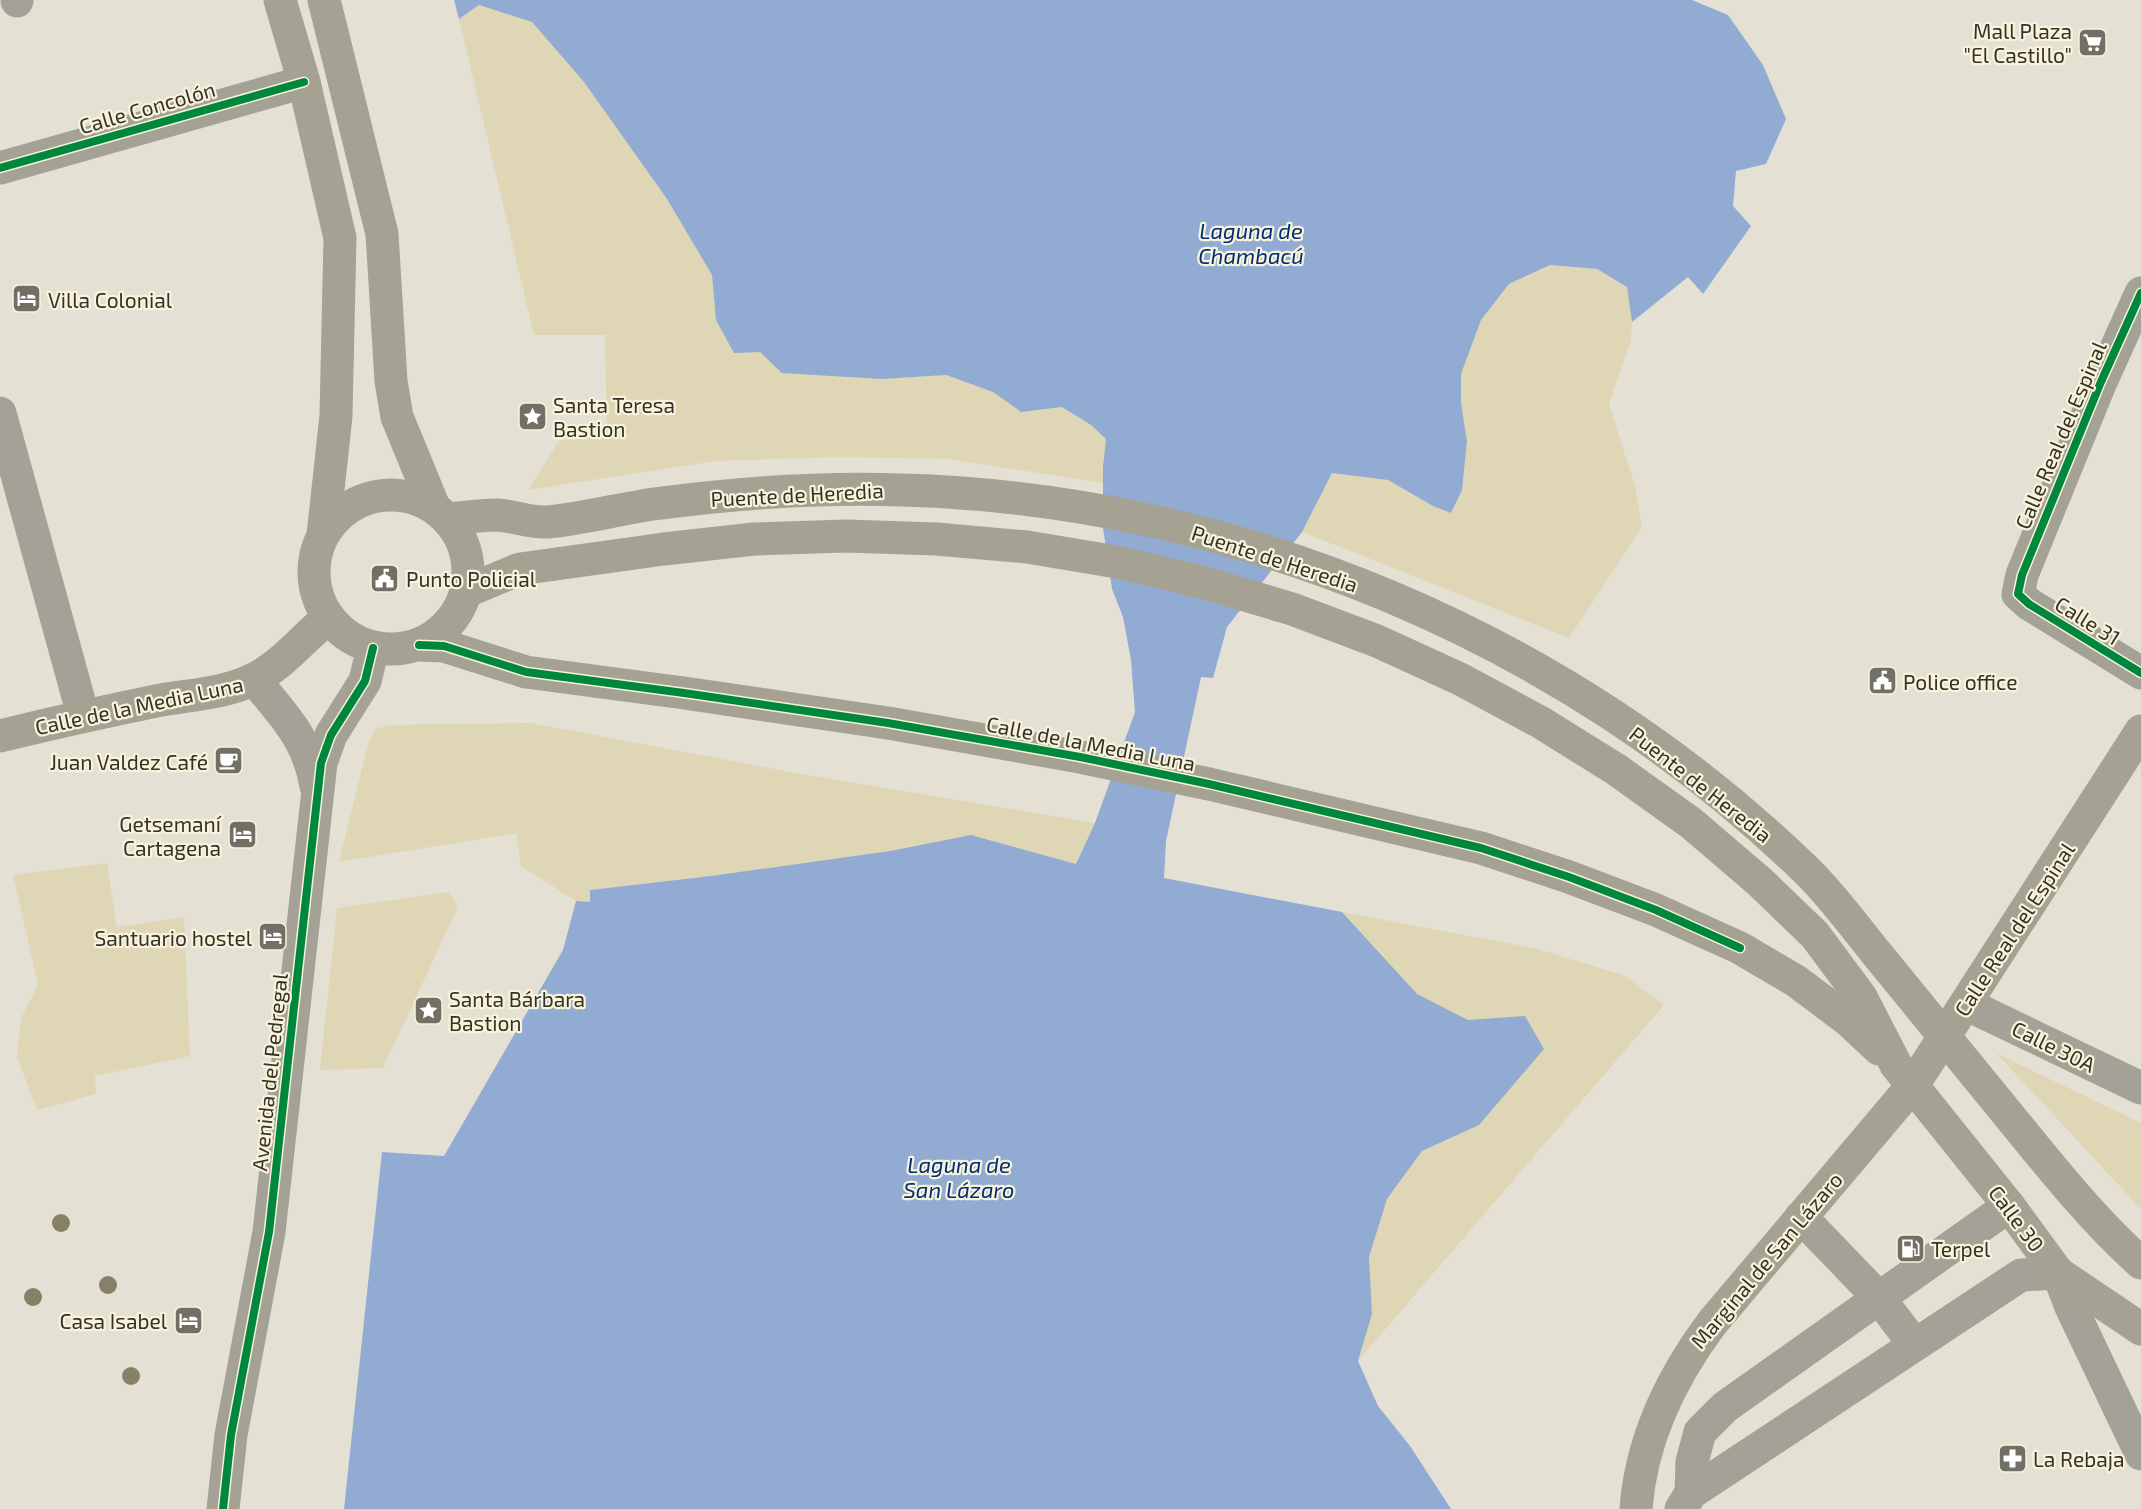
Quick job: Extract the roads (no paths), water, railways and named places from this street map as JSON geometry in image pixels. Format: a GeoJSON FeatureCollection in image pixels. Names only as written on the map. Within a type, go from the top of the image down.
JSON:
{"type":"FeatureCollection","features":[{"type":"Feature","properties":{"kind":"main road"},"geometry":{"type":"LineString","coordinates":[[280,0],[304,82],[340,238],[336,416],[323,535],[315,556],[313,577],[318,599],[328,618],[373,648],[396,650],[419,645],[450,624],[467,591],[467,553],[441,513],[398,417],[391,381],[382,234],[324,0]]}},
{"type":"Feature","properties":{"kind":"main road","name":"Puente de Heredia"},"geometry":{"type":"LineString","coordinates":[[441,513],[497,515],[541,522],[649,505],[755,493],[841,489],[905,490],[1044,502],[1159,522],[1284,556],[1410,605],[1468,632],[1530,665],[1593,703],[1660,748],[1759,827],[1811,874],[1944,1036]]}},
{"type":"Feature","properties":{"kind":"main road"},"geometry":{"type":"LineString","coordinates":[[323,535],[344,511],[372,498],[404,496],[441,513]]}},
{"type":"Feature","properties":{"kind":"main road","name":"Puente de Heredia"},"geometry":{"type":"LineString","coordinates":[[467,591],[520,569],[580,560],[754,539],[846,536],[936,539],[1038,549],[1117,562],[1205,583],[1292,609],[1377,641],[1460,679],[1540,722],[1635,783],[1690,824],[1760,882],[1815,935],[1861,997],[1904,1075]]}},
{"type":"Feature","properties":{"kind":"main road","name":"Calle de la Media Luna"},"geometry":{"type":"LineString","coordinates":[[0,736],[254,680],[280,663],[311,631],[328,618]]}},
{"type":"Feature","properties":{"kind":"main road","name":"Calle de la Media Luna"},"geometry":{"type":"LineString","coordinates":[[419,645],[444,646],[526,672],[865,720],[1080,757],[1209,784],[1481,848],[1569,877],[1656,910],[1740,948],[1796,981],[1848,1020],[1904,1075]]}},
{"type":"Feature","properties":{"kind":"main road","name":"Calle Real del Espinal"},"geometry":{"type":"LineString","coordinates":[[1944,1036],[2141,731]]}},
{"type":"Feature","properties":{"kind":"main road"},"geometry":{"type":"LineString","coordinates":[[1944,1036],[2066,1185],[2112,1237],[2141,1263]]}},
{"type":"Feature","properties":{"kind":"main road","name":"Marginal de San Lázaro"},"geometry":{"type":"LineString","coordinates":[[1636,1509],[1644,1458],[1656,1421],[1670,1386],[1689,1354],[1712,1323],[1801,1217],[1904,1075],[1944,1036]]}},
{"type":"Feature","properties":{"kind":"main road","name":"Calle 30"},"geometry":{"type":"LineString","coordinates":[[1904,1075],[2009,1206],[2058,1273],[2141,1329]]}},
{"type":"Feature","properties":{"kind":"street","name":"Calle Concolón"},"geometry":{"type":"LineString","coordinates":[[0,168],[304,82]]}},
{"type":"Feature","properties":{"kind":"street","name":"Calle Real del Espinal"},"geometry":{"type":"LineString","coordinates":[[2018,594],[2022,575],[2100,384],[2141,293]]}},
{"type":"Feature","properties":{"kind":"street"},"geometry":{"type":"LineString","coordinates":[[0,413],[83,716]]}},
{"type":"Feature","properties":{"kind":"street","name":"Calle 31"},"geometry":{"type":"LineString","coordinates":[[2018,594],[2029,604],[2141,673]]}},
{"type":"Feature","properties":{"kind":"street","name":"Avenida del Pedregal"},"geometry":{"type":"LineString","coordinates":[[223,1509],[231,1435],[268,1232],[321,763],[331,735],[365,681],[373,648]]}},
{"type":"Feature","properties":{"kind":"street"},"geometry":{"type":"LineString","coordinates":[[254,680],[300,736],[313,764],[318,793]]}},
{"type":"Feature","properties":{"kind":"street","name":"Calle 30A"},"geometry":{"type":"LineString","coordinates":[[1966,1004],[2141,1088]]}},
{"type":"Feature","properties":{"kind":"street"},"geometry":{"type":"LineString","coordinates":[[1686,1501],[1692,1461],[1700,1432],[1725,1407],[2009,1206]]}},
{"type":"Feature","properties":{"kind":"street"},"geometry":{"type":"LineString","coordinates":[[1801,1217],[1879,1298],[1914,1344]]}},
{"type":"Feature","properties":{"kind":"street"},"geometry":{"type":"LineString","coordinates":[[1686,1501],[1914,1344],[2021,1275],[2058,1273],[2141,1454]]}},
{"type":"Feature","properties":{"kind":"water"},"geometry":{"type":"Polygon","coordinates":[[[454,0],[1692,0],[1728,15],[1763,65],[1786,119],[1766,164],[1736,171],[1733,206],[1751,226],[1703,294],[1688,277],[1632,322],[1627,287],[1597,269],[1550,265],[1509,284],[1481,320],[1461,374],[1461,403],[1467,441],[1462,490],[1451,513],[1433,506],[1388,480],[1332,473],[1302,532],[1227,627],[1213,678],[1201,677],[1166,841],[1164,878],[1342,912],[1417,994],[1468,1020],[1525,1016],[1544,1049],[1479,1125],[1422,1151],[1387,1199],[1369,1257],[1372,1314],[1358,1361],[1378,1406],[1410,1446],[1451,1509],[344,1509],[382,1152],[444,1156],[563,950],[576,901],[590,902],[590,890],[890,851],[971,835],[1076,864],[1095,823],[1135,712],[1131,660],[1123,617],[1112,589],[1103,528],[1103,467],[1106,439],[1091,425],[1062,407],[1021,412],[993,392],[946,375],[881,379],[782,373],[760,352],[734,353],[716,320],[712,275],[667,199],[584,82],[532,22],[479,5],[459,19],[454,0]]]}},
{"type":"Feature","properties":{"kind":"place","name":"Mall Plaza \"El Castillo\""},"geometry":{"type":"Point","coordinates":[2093,42]}},
{"type":"Feature","properties":{"kind":"place","name":"Villa Colonial"},"geometry":{"type":"Point","coordinates":[27,299]}},
{"type":"Feature","properties":{"kind":"place","name":"Santa Teresa Bastion"},"geometry":{"type":"Point","coordinates":[532,416]}},
{"type":"Feature","properties":{"kind":"place","name":"Punto Policial"},"geometry":{"type":"Point","coordinates":[385,578]}},
{"type":"Feature","properties":{"kind":"place","name":"Police office"},"geometry":{"type":"Point","coordinates":[1882,681]}},
{"type":"Feature","properties":{"kind":"place","name":"Juan Valdez Café"},"geometry":{"type":"Point","coordinates":[229,761]}},
{"type":"Feature","properties":{"kind":"place","name":"Getsemaní Cartagena"},"geometry":{"type":"Point","coordinates":[242,835]}},
{"type":"Feature","properties":{"kind":"place","name":"Santuario hostel"},"geometry":{"type":"Point","coordinates":[273,937]}},
{"type":"Feature","properties":{"kind":"place","name":"Santa Bárbara Bastion"},"geometry":{"type":"Point","coordinates":[428,1010]}},
{"type":"Feature","properties":{"kind":"place","name":"Terpel"},"geometry":{"type":"Point","coordinates":[1910,1248]}},
{"type":"Feature","properties":{"kind":"place","name":"Casa Isabel"},"geometry":{"type":"Point","coordinates":[188,1320]}},
{"type":"Feature","properties":{"kind":"place","name":"La Rebaja"},"geometry":{"type":"Point","coordinates":[2012,1458]}},
{"type":"Feature","properties":{"kind":"water label","name":"Laguna de Chambacú"},"geometry":{"type":"Point","coordinates":[1251,242]}},
{"type":"Feature","properties":{"kind":"water label","name":"Laguna de San Lázaro"},"geometry":{"type":"Point","coordinates":[959,1176]}}]}
